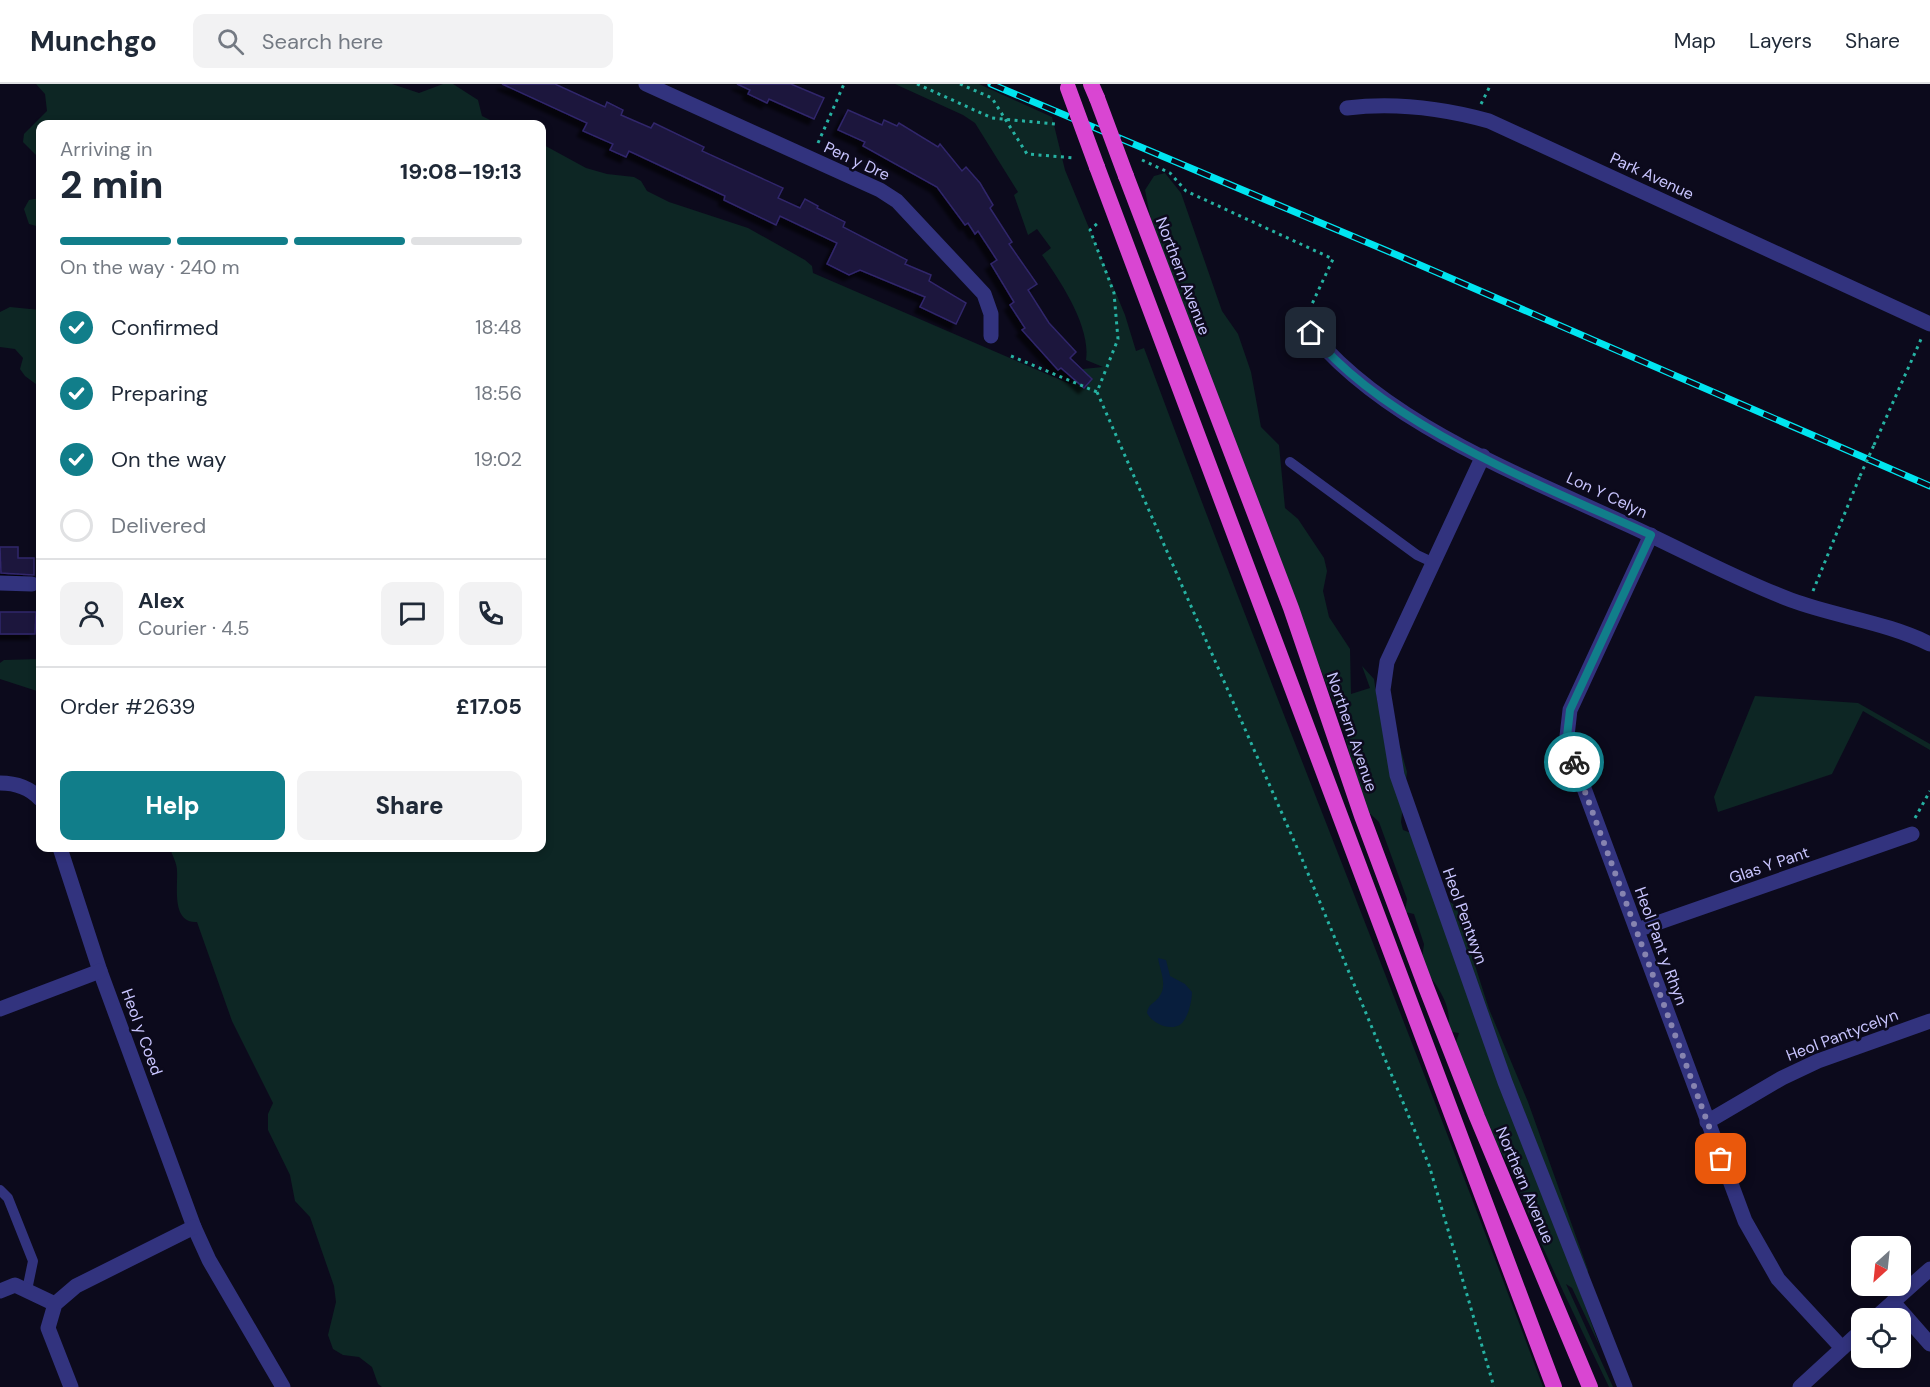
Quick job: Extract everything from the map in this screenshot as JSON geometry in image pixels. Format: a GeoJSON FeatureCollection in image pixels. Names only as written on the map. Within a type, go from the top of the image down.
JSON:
{"type":"FeatureCollection","features":[{"type":"Feature","properties":{"kind":"highway"},"geometry":{"type":"LineString","coordinates":[[1067,86],[1554,1387]]}},
{"type":"Feature","properties":{"kind":"highway","name":"Northern Avenue"},"geometry":{"type":"LineString","coordinates":[[1094,91],[1291,608],[1362,816],[1426,987],[1477,1117],[1590,1387]]}},
{"type":"Feature","properties":{"kind":"highway"},"geometry":{"type":"LineString","coordinates":[[1571,1341],[1600,1387]]}},
{"type":"Feature","properties":{"kind":"street","name":"Pen y Dre"},"geometry":{"type":"LineString","coordinates":[[646,84],[880,190],[897,201],[984,294],[991,314],[991,336]]}},
{"type":"Feature","properties":{"kind":"street","name":"Park Avenue"},"geometry":{"type":"LineString","coordinates":[[1347,108],[1403,105],[1439,109],[1504,128],[1929,323]]}},
{"type":"Feature","properties":{"kind":"street","name":"Lon Y Celyn"},"geometry":{"type":"LineString","coordinates":[[1302,321],[1338,363],[1356,379],[1404,412],[1483,456],[1779,595],[1876,623],[1930,644]]}},
{"type":"Feature","properties":{"kind":"street","name":"Heol Pentwyn"},"geometry":{"type":"LineString","coordinates":[[1483,456],[1432,562],[1384,672],[1383,690],[1397,775],[1505,1082],[1625,1387]]}},
{"type":"Feature","properties":{"kind":"street","name":"Heol Pant y Rhyn"},"geometry":{"type":"LineString","coordinates":[[1651,535],[1572,704],[1567,736],[1574,763],[1741,1212],[1767,1263],[1792,1296],[1842,1348]]}},
{"type":"Feature","properties":{"kind":"street"},"geometry":{"type":"LineString","coordinates":[[0,583],[32,584]]}},
{"type":"Feature","properties":{"kind":"street"},"geometry":{"type":"LineString","coordinates":[[0,783],[19,785],[36,794]]}},
{"type":"Feature","properties":{"kind":"street","name":"Glas Y Pant"},"geometry":{"type":"LineString","coordinates":[[1637,930],[1913,827]]}},
{"type":"Feature","properties":{"kind":"street","name":"Heol y Coed"},"geometry":{"type":"LineString","coordinates":[[61,852],[100,971],[194,1227],[209,1260],[283,1387]]}},
{"type":"Feature","properties":{"kind":"street"},"geometry":{"type":"LineString","coordinates":[[0,1010],[100,971]]}},
{"type":"Feature","properties":{"kind":"street","name":"Heol Pantycelyn"},"geometry":{"type":"LineString","coordinates":[[1707,1122],[1782,1078],[1818,1060],[1930,1021]]}},
{"type":"Feature","properties":{"kind":"street"},"geometry":{"type":"LineString","coordinates":[[71,1387],[48,1328],[55,1304],[76,1286],[194,1227]]}},
{"type":"Feature","properties":{"kind":"street"},"geometry":{"type":"LineString","coordinates":[[1886,1308],[1930,1269]]}},
{"type":"Feature","properties":{"kind":"street"},"geometry":{"type":"LineString","coordinates":[[0,1291],[15,1284],[55,1304]]}},
{"type":"Feature","properties":{"kind":"street"},"geometry":{"type":"LineString","coordinates":[[1893,1302],[1930,1344]]}},
{"type":"Feature","properties":{"kind":"street"},"geometry":{"type":"LineString","coordinates":[[1800,1387],[1851,1340]]}},
{"type":"Feature","properties":{"kind":"lane"},"geometry":{"type":"LineString","coordinates":[[1290,462],[1417,555],[1432,562]]}},
{"type":"Feature","properties":{"kind":"lane"},"geometry":{"type":"LineString","coordinates":[[0,1190],[8,1198],[33,1261],[27,1290]]}},
{"type":"Feature","properties":{"kind":"path"},"geometry":{"type":"LineString","coordinates":[[818,143],[844,84]]}},
{"type":"Feature","properties":{"kind":"path"},"geometry":{"type":"LineString","coordinates":[[917,84],[992,118],[1055,124]]}},
{"type":"Feature","properties":{"kind":"path"},"geometry":{"type":"LineString","coordinates":[[960,84],[992,98],[1027,154],[1075,158]]}},
{"type":"Feature","properties":{"kind":"path"},"geometry":{"type":"LineString","coordinates":[[1476,118],[1491,84]]}},
{"type":"Feature","properties":{"kind":"path"},"geometry":{"type":"LineString","coordinates":[[1142,160],[1170,172],[1186,191],[1333,259],[1312,304]]}},
{"type":"Feature","properties":{"kind":"path"},"geometry":{"type":"LineString","coordinates":[[1099,222],[1090,230],[1114,292],[1118,339],[1097,392],[1302,859],[1430,1165],[1494,1387]]}},
{"type":"Feature","properties":{"kind":"path"},"geometry":{"type":"LineString","coordinates":[[1813,593],[1860,476],[1929,323]]}},
{"type":"Feature","properties":{"kind":"path"},"geometry":{"type":"LineString","coordinates":[[1011,356],[1081,388],[1097,392]]}},
{"type":"Feature","properties":{"kind":"path"},"geometry":{"type":"LineString","coordinates":[[1913,827],[1930,791]]}},
{"type":"Feature","properties":{"kind":"green space"},"geometry":{"type":"Polygon","coordinates":[[[36,84],[392,84],[419,93],[443,84],[453,84],[478,100],[482,116],[490,120],[38,120],[47,111],[45,94],[36,84]]]}},
{"type":"Feature","properties":{"kind":"green space"},"geometry":{"type":"Polygon","coordinates":[[[895,84],[979,84],[1052,117],[1065,170],[1125,315],[1136,351],[1144,348],[1543,1387],[382,1387],[378,1384],[372,1367],[359,1357],[343,1355],[333,1349],[328,1335],[336,1302],[334,1286],[310,1217],[295,1201],[290,1175],[268,1130],[268,1114],[273,1103],[232,1021],[197,922],[189,921],[180,911],[177,894],[177,868],[171,852],[546,852],[546,146],[586,168],[607,174],[634,177],[641,181],[647,191],[669,202],[748,228],[805,260],[812,266],[813,273],[1070,384],[1083,369],[1103,367],[1086,360],[1084,333],[1079,319],[1066,291],[1042,255],[1051,248],[1037,229],[1028,235],[1014,195],[1018,192],[975,123],[963,115],[895,84]]]}},
{"type":"Feature","properties":{"kind":"green space"},"geometry":{"type":"Polygon","coordinates":[[[36,122],[36,155],[23,142],[24,134],[36,122]]]}},
{"type":"Feature","properties":{"kind":"green space"},"geometry":{"type":"Polygon","coordinates":[[[1165,173],[1181,193],[1222,311],[1238,334],[1251,372],[1261,427],[1279,445],[1285,508],[1298,519],[1324,558],[1327,571],[1323,591],[1329,617],[1350,649],[1351,694],[1370,688],[1362,666],[1374,679],[1378,706],[1400,747],[1407,772],[1401,822],[1403,830],[1414,834],[1418,855],[1427,874],[1447,900],[1456,906],[1489,1009],[1528,1102],[1588,1270],[1587,1276],[1578,1286],[1600,1347],[1572,1288],[1566,1284],[1613,1387],[1609,1387],[1547,1257],[1512,1172],[1481,1116],[1455,1045],[1459,1033],[1452,1032],[1448,1026],[1449,1018],[1445,1001],[1437,986],[1421,966],[1424,944],[1414,914],[1405,912],[1407,899],[1379,822],[1362,806],[1344,731],[1151,221],[1145,190],[1154,176],[1165,173]]]}},
{"type":"Feature","properties":{"kind":"green space"},"geometry":{"type":"Polygon","coordinates":[[[36,199],[36,226],[29,224],[24,209],[29,200],[36,199]]]}},
{"type":"Feature","properties":{"kind":"green space"},"geometry":{"type":"Polygon","coordinates":[[[10,307],[36,310],[36,384],[20,369],[23,358],[15,349],[0,347],[0,312],[10,307]]]}},
{"type":"Feature","properties":{"kind":"green space"},"geometry":{"type":"Polygon","coordinates":[[[36,659],[36,691],[0,679],[0,663],[4,660],[36,659]]]}},
{"type":"Feature","properties":{"kind":"green space"},"geometry":{"type":"Polygon","coordinates":[[[1755,696],[1858,703],[1930,744],[1930,750],[1863,711],[1832,774],[1718,812],[1714,797],[1755,696]]]}},
{"type":"Feature","properties":{"kind":"water"},"geometry":{"type":"Polygon","coordinates":[[[1158,958],[1166,960],[1170,976],[1185,984],[1192,992],[1188,1014],[1177,1026],[1162,1025],[1149,1017],[1147,1013],[1163,988],[1158,958]]]}},
{"type":"Feature","properties":{"kind":"building"},"geometry":{"type":"Polygon","coordinates":[[[502,84],[555,84],[605,107],[607,102],[623,110],[621,115],[651,128],[654,123],[704,147],[702,151],[783,188],[778,198],[800,208],[805,199],[818,206],[817,208],[845,222],[843,227],[907,260],[905,264],[931,275],[929,281],[966,303],[956,324],[920,307],[925,297],[860,270],[849,275],[827,264],[837,243],[780,216],[776,225],[724,200],[725,196],[629,151],[626,157],[610,150],[613,144],[583,131],[587,123],[502,84]]]}},
{"type":"Feature","properties":{"kind":"building"},"geometry":{"type":"Polygon","coordinates":[[[737,84],[791,84],[824,98],[814,119],[769,99],[767,103],[748,94],[750,90],[737,84]]]}},
{"type":"Feature","properties":{"kind":"building"},"geometry":{"type":"Polygon","coordinates":[[[848,110],[882,125],[884,120],[897,126],[899,123],[938,147],[940,144],[962,171],[966,167],[980,183],[993,205],[990,208],[1012,242],[1009,244],[1037,284],[1028,290],[1049,323],[1076,352],[1070,358],[1092,379],[1084,388],[1061,368],[1058,370],[1022,330],[1025,328],[1010,305],[1014,302],[991,264],[997,260],[978,231],[975,234],[968,223],[965,225],[937,187],[863,146],[865,142],[838,130],[848,110]]]}},
{"type":"Feature","properties":{"kind":"building"},"geometry":{"type":"Polygon","coordinates":[[[0,547],[18,547],[18,558],[34,558],[34,575],[1,573],[0,547]]]}},
{"type":"Feature","properties":{"kind":"building"},"geometry":{"type":"Polygon","coordinates":[[[0,612],[36,612],[35,634],[0,634],[0,612]]]}},
{"type":"Feature","properties":{"kind":"railway"},"geometry":{"type":"LineString","coordinates":[[991,84],[1397,255],[1930,486]]}},
{"type":"Feature","properties":{"kind":"way so far"},"geometry":{"type":"LineString","coordinates":[[1574,762],[1721,1159]]}},
{"type":"Feature","properties":{"kind":"route"},"geometry":{"type":"LineString","coordinates":[[1311,333],[1356,379],[1404,412],[1506,468],[1651,535],[1570,710],[1567,736],[1574,762]]}}]}
